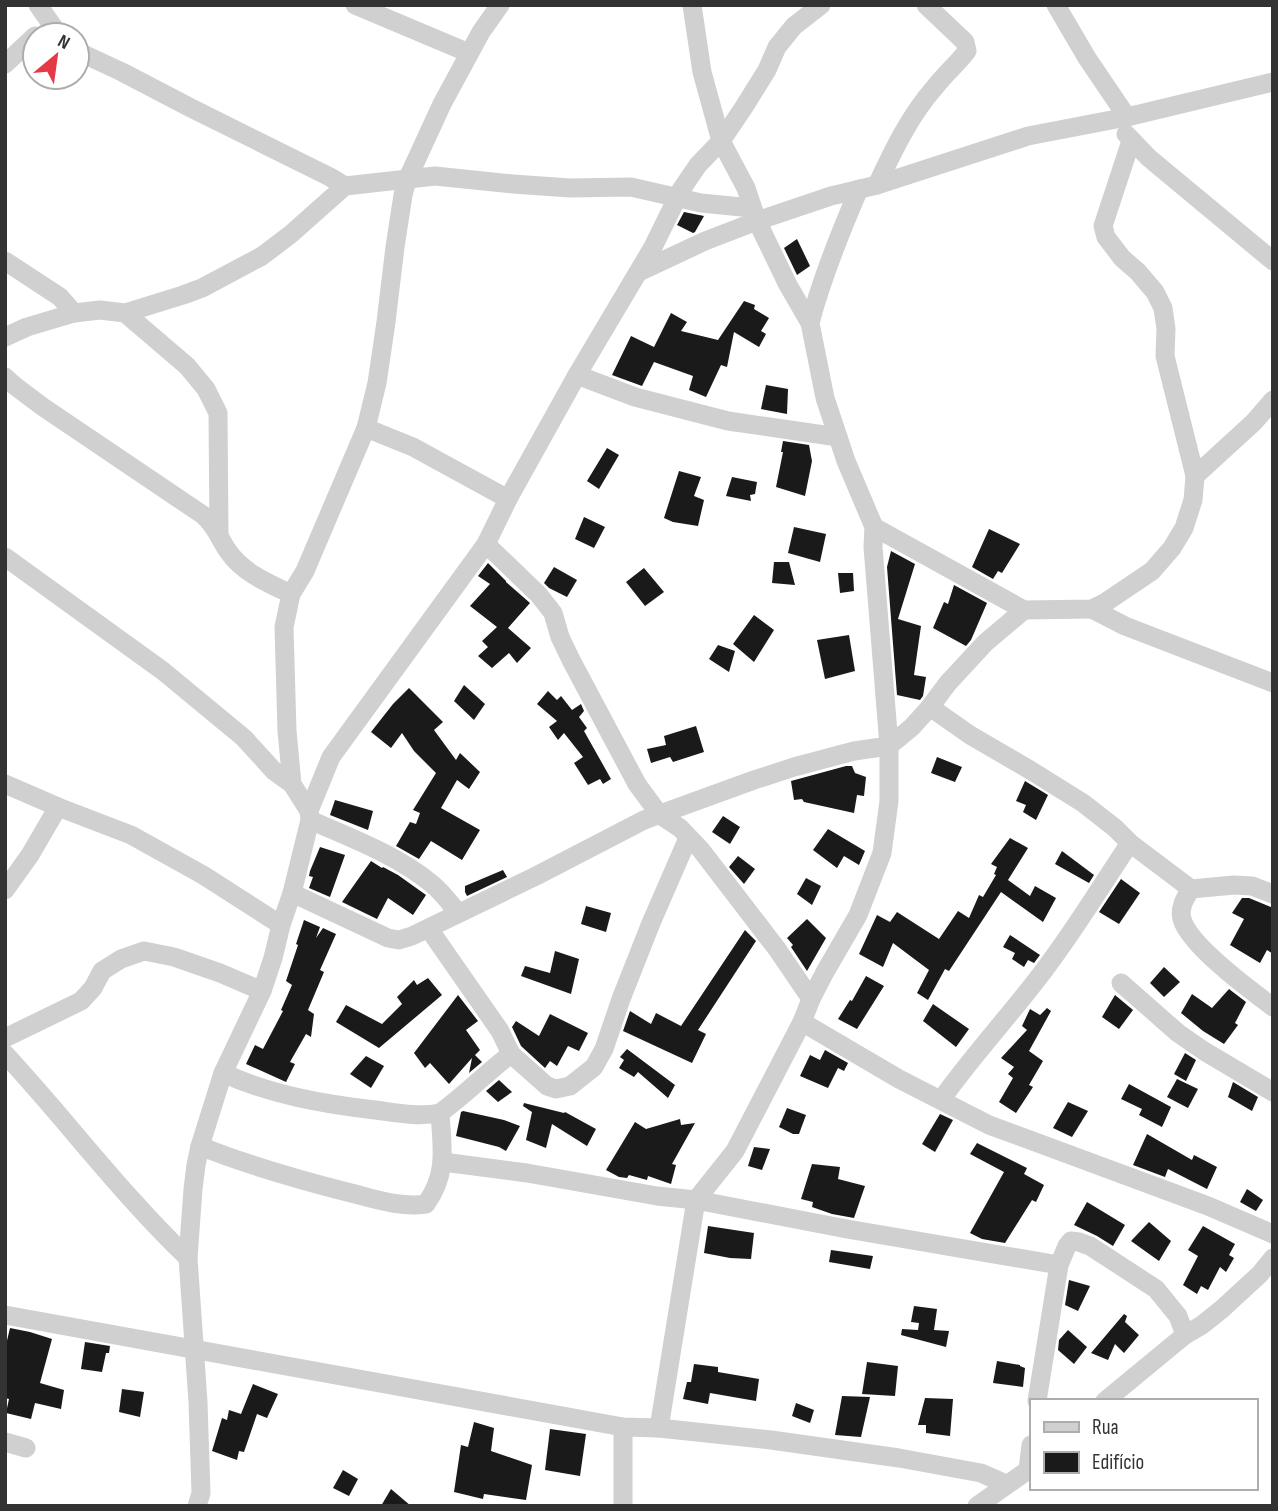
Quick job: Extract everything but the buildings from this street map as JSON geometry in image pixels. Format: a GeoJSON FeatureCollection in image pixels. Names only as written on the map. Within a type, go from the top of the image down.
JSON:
{"type":"FeatureCollection","features":[{"type":"Feature","properties":{"kind":"street"},"geometry":{"type":"LineString","coordinates":[[355,5],[469,53]]}},
{"type":"Feature","properties":{"kind":"street"},"geometry":{"type":"LineString","coordinates":[[292,785],[287,731],[284,626],[291,594],[304,571],[366,428],[377,383],[407,180],[469,53],[500,5]]}},
{"type":"Feature","properties":{"kind":"street"},"geometry":{"type":"LineString","coordinates":[[659,1427],[696,1200],[735,1151],[802,1022],[811,999],[858,915],[882,853],[889,801],[889,746],[875,573],[874,527],[825,398],[810,323],[788,285],[755,215],[746,188],[721,141],[702,72],[692,5]]}},
{"type":"Feature","properties":{"kind":"street"},"geometry":{"type":"LineString","coordinates":[[197,1506],[201,1493],[198,1402],[188,1258],[193,1189],[200,1146],[223,1073],[262,991],[292,892],[309,816],[331,757],[486,544],[577,375],[639,272],[681,190],[698,165],[721,141],[766,70],[777,47],[794,26],[821,5]]}},
{"type":"Feature","properties":{"kind":"street"},"geometry":{"type":"LineString","coordinates":[[810,323],[828,267],[868,187],[887,164],[915,114],[934,87],[967,51],[965,42],[926,5]]}},
{"type":"Feature","properties":{"kind":"street"},"geometry":{"type":"LineString","coordinates":[[1056,5],[1121,118],[1131,141],[1149,159],[1273,261]]}},
{"type":"Feature","properties":{"kind":"street"},"geometry":{"type":"LineString","coordinates":[[5,64],[21,48]]}},
{"type":"Feature","properties":{"kind":"street"},"geometry":{"type":"LineString","coordinates":[[91,58],[345,186]]}},
{"type":"Feature","properties":{"kind":"street"},"geometry":{"type":"LineString","coordinates":[[639,272],[755,215],[868,187],[1028,136],[1121,118],[1273,82]]}},
{"type":"Feature","properties":{"kind":"street"},"geometry":{"type":"LineString","coordinates":[[874,527],[1024,610],[1092,609],[1152,571],[1172,548],[1184,528],[1193,500],[1195,476],[1165,356],[1166,329],[1163,308],[1155,292],[1106,237],[1103,226],[1131,141]]}},
{"type":"Feature","properties":{"kind":"street"},"geometry":{"type":"LineString","coordinates":[[5,337],[27,327],[74,313],[100,310],[125,313],[202,288],[262,256],[345,186],[435,176],[513,184],[631,187],[755,215]]}},
{"type":"Feature","properties":{"kind":"street"},"geometry":{"type":"LineString","coordinates":[[5,261],[60,297],[74,313]]}},
{"type":"Feature","properties":{"kind":"street"},"geometry":{"type":"LineString","coordinates":[[125,313],[187,366],[206,390],[218,413],[219,534]]}},
{"type":"Feature","properties":{"kind":"street"},"geometry":{"type":"LineString","coordinates":[[577,375],[635,397],[728,421],[838,437]]}},
{"type":"Feature","properties":{"kind":"street"},"geometry":{"type":"LineString","coordinates":[[5,377],[43,407],[203,515],[212,522],[228,551],[245,570],[291,594]]}},
{"type":"Feature","properties":{"kind":"street"},"geometry":{"type":"LineString","coordinates":[[1195,476],[1254,422],[1273,400]]}},
{"type":"Feature","properties":{"kind":"street"},"geometry":{"type":"LineString","coordinates":[[366,428],[412,447],[508,499]]}},
{"type":"Feature","properties":{"kind":"street"},"geometry":{"type":"LineString","coordinates":[[486,544],[539,595],[553,613],[570,660],[637,783],[659,814],[680,828],[701,850],[777,949],[811,999]]}},
{"type":"Feature","properties":{"kind":"street"},"geometry":{"type":"LineString","coordinates":[[5,557],[163,671],[244,738],[274,771],[292,785],[309,816],[402,863],[433,885],[458,913]]}},
{"type":"Feature","properties":{"kind":"street"},"geometry":{"type":"LineString","coordinates":[[1092,609],[1125,626],[1273,683]]}},
{"type":"Feature","properties":{"kind":"street"},"geometry":{"type":"LineString","coordinates":[[292,892],[388,938],[398,940],[429,929],[659,814],[794,766],[854,751],[889,746],[912,727],[985,643],[1024,610]]}},
{"type":"Feature","properties":{"kind":"street"},"geometry":{"type":"LineString","coordinates":[[930,707],[970,735],[1083,803],[1191,889],[1252,886],[1273,894]]}},
{"type":"Feature","properties":{"kind":"street"},"geometry":{"type":"LineString","coordinates":[[5,784],[131,835],[202,875],[281,925]]}},
{"type":"Feature","properties":{"kind":"street"},"geometry":{"type":"LineString","coordinates":[[5,890],[30,855],[58,807]]}},
{"type":"Feature","properties":{"kind":"street"},"geometry":{"type":"LineString","coordinates":[[429,929],[500,1031],[510,1054],[547,1086],[556,1089],[570,1086],[594,1067],[604,1049],[651,923],[688,838]]}},
{"type":"Feature","properties":{"kind":"street"},"geometry":{"type":"LineString","coordinates":[[941,1100],[964,1067],[1036,980],[1130,843]]}},
{"type":"Feature","properties":{"kind":"street"},"geometry":{"type":"LineString","coordinates":[[1191,889],[1183,901],[1181,918],[1193,940],[1273,1007]]}},
{"type":"Feature","properties":{"kind":"street"},"geometry":{"type":"LineString","coordinates":[[5,1038],[81,1001],[93,988],[102,971],[121,959],[144,951],[174,957],[262,991]]}},
{"type":"Feature","properties":{"kind":"street"},"geometry":{"type":"LineString","coordinates":[[1121,983],[1178,1033],[1273,1092]]}},
{"type":"Feature","properties":{"kind":"street"},"geometry":{"type":"LineString","coordinates":[[802,1022],[899,1079],[989,1125],[1208,1206],[1273,1234]]}},
{"type":"Feature","properties":{"kind":"street"},"geometry":{"type":"LineString","coordinates":[[5,1054],[93,1156],[188,1258]]}},
{"type":"Feature","properties":{"kind":"street"},"geometry":{"type":"LineString","coordinates":[[223,1073],[249,1085],[281,1094],[349,1107],[424,1116],[440,1113],[455,1103],[510,1054]]}},
{"type":"Feature","properties":{"kind":"street"},"geometry":{"type":"LineString","coordinates":[[200,1146],[233,1160],[331,1188],[404,1204],[426,1204],[434,1192],[443,1162],[440,1113]]}},
{"type":"Feature","properties":{"kind":"street"},"geometry":{"type":"LineString","coordinates":[[443,1162],[696,1200],[1059,1265]]}},
{"type":"Feature","properties":{"kind":"street"},"geometry":{"type":"LineString","coordinates":[[1037,1399],[1059,1265],[1071,1241],[1090,1246],[1156,1289],[1178,1316],[1185,1335]]}},
{"type":"Feature","properties":{"kind":"street"},"geometry":{"type":"LineString","coordinates":[[1107,1399],[1185,1335],[1222,1309],[1260,1274],[1273,1258]]}},
{"type":"Feature","properties":{"kind":"street"},"geometry":{"type":"LineString","coordinates":[[5,1315],[623,1427],[659,1427],[900,1458],[981,1473],[1006,1485]]}},
{"type":"Feature","properties":{"kind":"street"},"geometry":{"type":"LineString","coordinates":[[623,1427],[623,1506]]}},
{"type":"Feature","properties":{"kind":"street"},"geometry":{"type":"LineString","coordinates":[[5,1442],[26,1448]]}},
{"type":"Feature","properties":{"kind":"street"},"geometry":{"type":"LineString","coordinates":[[977,1506],[1030,1469]]}}]}
